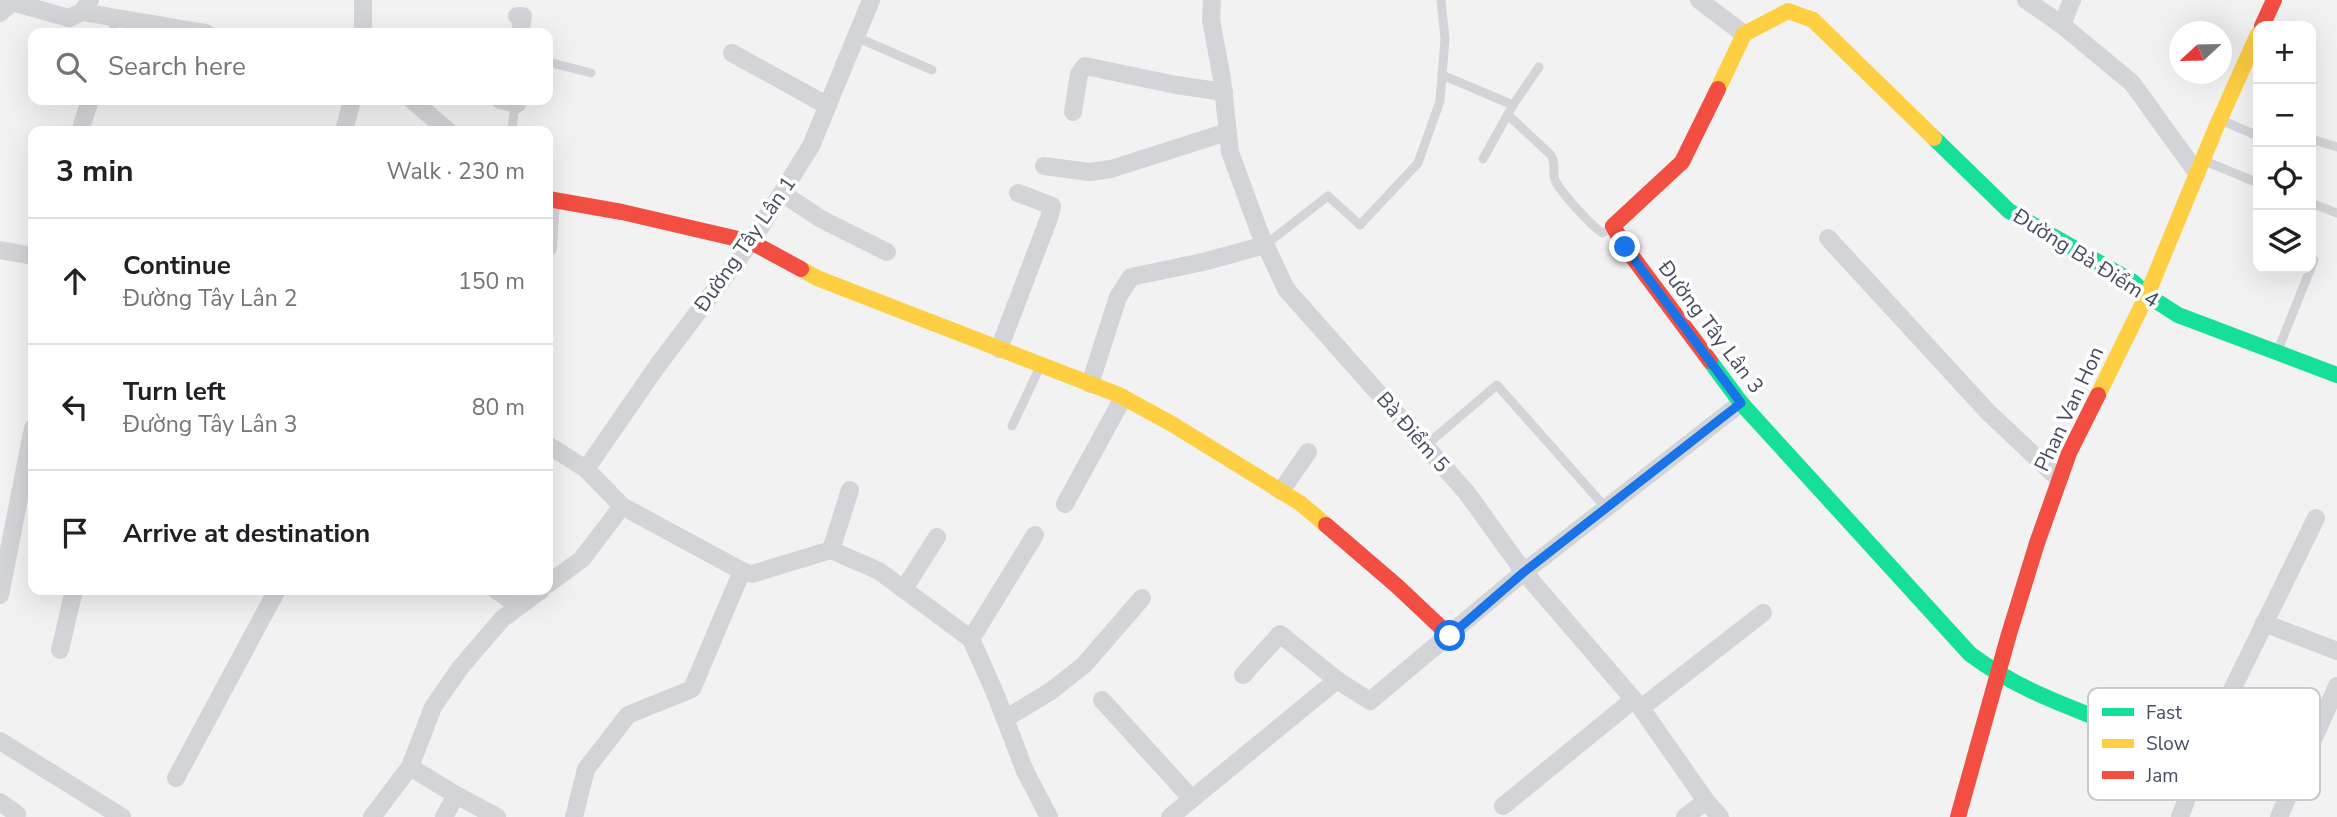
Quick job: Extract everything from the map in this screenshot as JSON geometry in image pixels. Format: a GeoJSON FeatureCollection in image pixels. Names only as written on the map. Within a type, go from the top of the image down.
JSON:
{"type":"FeatureCollection","features":[{"type":"Feature","properties":{"kind":"street"},"geometry":{"type":"LineString","coordinates":[[363,0],[363,28]]}},
{"type":"Feature","properties":{"kind":"street","name":"Đường Tây Lân 1"},"geometry":{"type":"LineString","coordinates":[[586,469],[658,365],[751,242],[811,146],[871,0]]}},
{"type":"Feature","properties":{"kind":"street","name":"Bà Điểm 5"},"geometry":{"type":"LineString","coordinates":[[1212,0],[1211,19],[1224,92],[1230,152],[1265,245],[1286,289],[1467,493],[1524,572],[1637,704],[1706,802],[1720,817]]}},
{"type":"Feature","properties":{"kind":"street"},"geometry":{"type":"LineString","coordinates":[[1699,0],[1744,34]]}},
{"type":"Feature","properties":{"kind":"street"},"geometry":{"type":"LineString","coordinates":[[2026,0],[2062,25],[2132,83],[2200,166]]}},
{"type":"Feature","properties":{"kind":"street"},"geometry":{"type":"LineString","coordinates":[[2062,25],[2072,0]]}},
{"type":"Feature","properties":{"kind":"street"},"geometry":{"type":"LineString","coordinates":[[2264,21],[2274,0]]}},
{"type":"Feature","properties":{"kind":"street"},"geometry":{"type":"LineString","coordinates":[[0,13],[12,2],[113,25],[148,28]]}},
{"type":"Feature","properties":{"kind":"street"},"geometry":{"type":"LineString","coordinates":[[1613,226],[1682,162],[1744,34],[1791,6]]}},
{"type":"Feature","properties":{"kind":"street","name":"Đường Bà Điểm 4"},"geometry":{"type":"LineString","coordinates":[[1791,6],[1814,20],[2009,211],[2133,282],[2147,295],[2178,315],[2337,375]]}},
{"type":"Feature","properties":{"kind":"street","name":"Phan Van Hon"},"geometry":{"type":"LineString","coordinates":[[1958,817],[2029,562],[2059,479],[2069,453],[2147,295],[2253,45]]}},
{"type":"Feature","properties":{"kind":"street"},"geometry":{"type":"LineString","coordinates":[[732,53],[828,106]]}},
{"type":"Feature","properties":{"kind":"street"},"geometry":{"type":"LineString","coordinates":[[1073,112],[1079,74],[1085,66],[1224,92]]}},
{"type":"Feature","properties":{"kind":"street"},"geometry":{"type":"LineString","coordinates":[[82,125],[88,105]]}},
{"type":"Feature","properties":{"kind":"street"},"geometry":{"type":"LineString","coordinates":[[346,126],[351,105]]}},
{"type":"Feature","properties":{"kind":"street"},"geometry":{"type":"LineString","coordinates":[[418,105],[442,126]]}},
{"type":"Feature","properties":{"kind":"street"},"geometry":{"type":"LineString","coordinates":[[1044,166],[1089,172],[1111,169],[1227,132]]}},
{"type":"Feature","properties":{"kind":"street"},"geometry":{"type":"LineString","coordinates":[[782,193],[821,219],[887,251]]}},
{"type":"Feature","properties":{"kind":"street"},"geometry":{"type":"LineString","coordinates":[[999,349],[1052,206],[1018,193]]}},
{"type":"Feature","properties":{"kind":"street"},"geometry":{"type":"LineString","coordinates":[[553,200],[622,212],[751,242],[817,278],[1123,398],[1172,424],[1300,503],[1397,586],[1450,636]]}},
{"type":"Feature","properties":{"kind":"street","name":"Đường Tây Lân 3"},"geometry":{"type":"LineString","coordinates":[[1613,226],[1625,247],[1741,403],[1970,654],[1997,674],[2088,715]]}},
{"type":"Feature","properties":{"kind":"street"},"geometry":{"type":"LineString","coordinates":[[1828,238],[1989,412],[2059,479]]}},
{"type":"Feature","properties":{"kind":"street"},"geometry":{"type":"LineString","coordinates":[[1090,384],[1118,297],[1131,277],[1203,262],[1265,245]]}},
{"type":"Feature","properties":{"kind":"street"},"geometry":{"type":"LineString","coordinates":[[0,250],[28,255]]}},
{"type":"Feature","properties":{"kind":"street"},"geometry":{"type":"LineString","coordinates":[[1065,504],[1123,398]]}},
{"type":"Feature","properties":{"kind":"street"},"geometry":{"type":"LineString","coordinates":[[1243,675],[1280,634],[1338,680],[1370,701],[1524,572],[1741,403]]}},
{"type":"Feature","properties":{"kind":"street"},"geometry":{"type":"LineString","coordinates":[[553,448],[586,469],[622,506],[743,571],[752,574],[831,550],[878,571],[904,589],[971,639],[1025,772],[1049,817]]}},
{"type":"Feature","properties":{"kind":"street"},"geometry":{"type":"LineString","coordinates":[[1281,491],[1308,452]]}},
{"type":"Feature","properties":{"kind":"street"},"geometry":{"type":"LineString","coordinates":[[831,550],[850,490]]}},
{"type":"Feature","properties":{"kind":"street"},"geometry":{"type":"LineString","coordinates":[[0,595],[28,491]]}},
{"type":"Feature","properties":{"kind":"street"},"geometry":{"type":"LineString","coordinates":[[553,580],[582,559],[622,506]]}},
{"type":"Feature","properties":{"kind":"street"},"geometry":{"type":"LineString","coordinates":[[2233,688],[2316,518]]}},
{"type":"Feature","properties":{"kind":"street"},"geometry":{"type":"LineString","coordinates":[[971,639],[1035,535]]}},
{"type":"Feature","properties":{"kind":"street"},"geometry":{"type":"LineString","coordinates":[[904,589],[937,537]]}},
{"type":"Feature","properties":{"kind":"street"},"geometry":{"type":"LineString","coordinates":[[574,817],[586,769],[628,715],[692,689],[743,571]]}},
{"type":"Feature","properties":{"kind":"street"},"geometry":{"type":"LineString","coordinates":[[60,650],[73,595]]}},
{"type":"Feature","properties":{"kind":"street"},"geometry":{"type":"LineString","coordinates":[[176,778],[274,595]]}},
{"type":"Feature","properties":{"kind":"street"},"geometry":{"type":"LineString","coordinates":[[503,595],[519,606]]}},
{"type":"Feature","properties":{"kind":"street"},"geometry":{"type":"LineString","coordinates":[[372,817],[410,767],[433,707],[460,668],[502,619],[534,595]]}},
{"type":"Feature","properties":{"kind":"street"},"geometry":{"type":"LineString","coordinates":[[1005,719],[1051,691],[1084,665],[1142,598]]}},
{"type":"Feature","properties":{"kind":"street"},"geometry":{"type":"LineString","coordinates":[[1503,806],[1763,613]]}},
{"type":"Feature","properties":{"kind":"street"},"geometry":{"type":"LineString","coordinates":[[2264,623],[2337,650]]}},
{"type":"Feature","properties":{"kind":"street"},"geometry":{"type":"LineString","coordinates":[[1170,817],[1338,680]]}},
{"type":"Feature","properties":{"kind":"street"},"geometry":{"type":"LineString","coordinates":[[2320,724],[2337,686]]}},
{"type":"Feature","properties":{"kind":"street"},"geometry":{"type":"LineString","coordinates":[[1102,700],[1192,799]]}},
{"type":"Feature","properties":{"kind":"street"},"geometry":{"type":"LineString","coordinates":[[0,741],[122,817]]}},
{"type":"Feature","properties":{"kind":"street"},"geometry":{"type":"LineString","coordinates":[[410,767],[497,817]]}},
{"type":"Feature","properties":{"kind":"street"},"geometry":{"type":"LineString","coordinates":[[444,817],[456,795]]}},
{"type":"Feature","properties":{"kind":"street"},"geometry":{"type":"LineString","coordinates":[[2180,817],[2186,800]]}},
{"type":"Feature","properties":{"kind":"street"},"geometry":{"type":"LineString","coordinates":[[2278,817],[2286,800]]}},
{"type":"Feature","properties":{"kind":"street"},"geometry":{"type":"LineString","coordinates":[[0,802],[17,814]]}},
{"type":"Feature","properties":{"kind":"street"},"geometry":{"type":"LineString","coordinates":[[1685,817],[1706,802]]}},
{"type":"Feature","properties":{"kind":"lane"},"geometry":{"type":"LineString","coordinates":[[1265,245],[1328,196],[1360,225],[1418,163],[1440,101],[1445,39],[1441,0]]}},
{"type":"Feature","properties":{"kind":"lane"},"geometry":{"type":"LineString","coordinates":[[856,37],[932,70]]}},
{"type":"Feature","properties":{"kind":"lane"},"geometry":{"type":"LineString","coordinates":[[553,63],[591,73]]}},
{"type":"Feature","properties":{"kind":"lane"},"geometry":{"type":"LineString","coordinates":[[1483,159],[1513,105],[1539,67]]}},
{"type":"Feature","properties":{"kind":"lane"},"geometry":{"type":"LineString","coordinates":[[1442,75],[1513,105]]}},
{"type":"Feature","properties":{"kind":"lane"},"geometry":{"type":"LineString","coordinates":[[511,105],[512,126]]}},
{"type":"Feature","properties":{"kind":"lane"},"geometry":{"type":"LineString","coordinates":[[1508,115],[1552,155],[1555,160],[1556,182],[1594,227],[1602,233],[1613,226]]}},
{"type":"Feature","properties":{"kind":"lane"},"geometry":{"type":"LineString","coordinates":[[2220,119],[2253,134]]}},
{"type":"Feature","properties":{"kind":"lane"},"geometry":{"type":"LineString","coordinates":[[2316,141],[2337,148]]}},
{"type":"Feature","properties":{"kind":"lane"},"geometry":{"type":"LineString","coordinates":[[2200,166],[2253,182]]}},
{"type":"Feature","properties":{"kind":"lane"},"geometry":{"type":"LineString","coordinates":[[2316,205],[2337,214]]}},
{"type":"Feature","properties":{"kind":"lane"},"geometry":{"type":"LineString","coordinates":[[2277,351],[2309,273]]}},
{"type":"Feature","properties":{"kind":"lane"},"geometry":{"type":"LineString","coordinates":[[1012,426],[1041,365]]}},
{"type":"Feature","properties":{"kind":"lane"},"geometry":{"type":"LineString","coordinates":[[1425,446],[1497,385],[1606,508]]}},
{"type":"Feature","properties":{"kind":"traffic: fast"},"geometry":{"type":"LineString","coordinates":[[1934,138],[2009,211],[2133,282],[2147,295],[2178,315],[2337,375]]}},
{"type":"Feature","properties":{"kind":"traffic: fast"},"geometry":{"type":"LineString","coordinates":[[1710,361],[1741,403],[1970,654],[2016,683],[2088,714]]}},
{"type":"Feature","properties":{"kind":"traffic: slow"},"geometry":{"type":"LineString","coordinates":[[1718,89],[1744,34],[1788,11],[1813,20],[1934,138]]}},
{"type":"Feature","properties":{"kind":"traffic: slow"},"geometry":{"type":"LineString","coordinates":[[2098,395],[2147,295],[2253,45]]}},
{"type":"Feature","properties":{"kind":"traffic: slow"},"geometry":{"type":"LineString","coordinates":[[801,269],[817,278],[1119,395],[1172,424],[1300,503],[1326,525]]}},
{"type":"Feature","properties":{"kind":"traffic: jam"},"geometry":{"type":"LineString","coordinates":[[2264,21],[2274,0]]}},
{"type":"Feature","properties":{"kind":"traffic: jam"},"geometry":{"type":"LineString","coordinates":[[1710,361],[1625,247],[1613,226],[1682,162],[1718,89]]}},
{"type":"Feature","properties":{"kind":"traffic: jam"},"geometry":{"type":"LineString","coordinates":[[553,200],[622,212],[751,242],[801,269]]}},
{"type":"Feature","properties":{"kind":"traffic: jam"},"geometry":{"type":"LineString","coordinates":[[1958,817],[2037,543],[2069,453],[2098,395]]}},
{"type":"Feature","properties":{"kind":"traffic: jam"},"geometry":{"type":"LineString","coordinates":[[1326,525],[1450,636]]}},
{"type":"Feature","properties":{"kind":"route"},"geometry":{"type":"LineString","coordinates":[[1450,636],[1524,572],[1741,403],[1625,247]]}}]}
